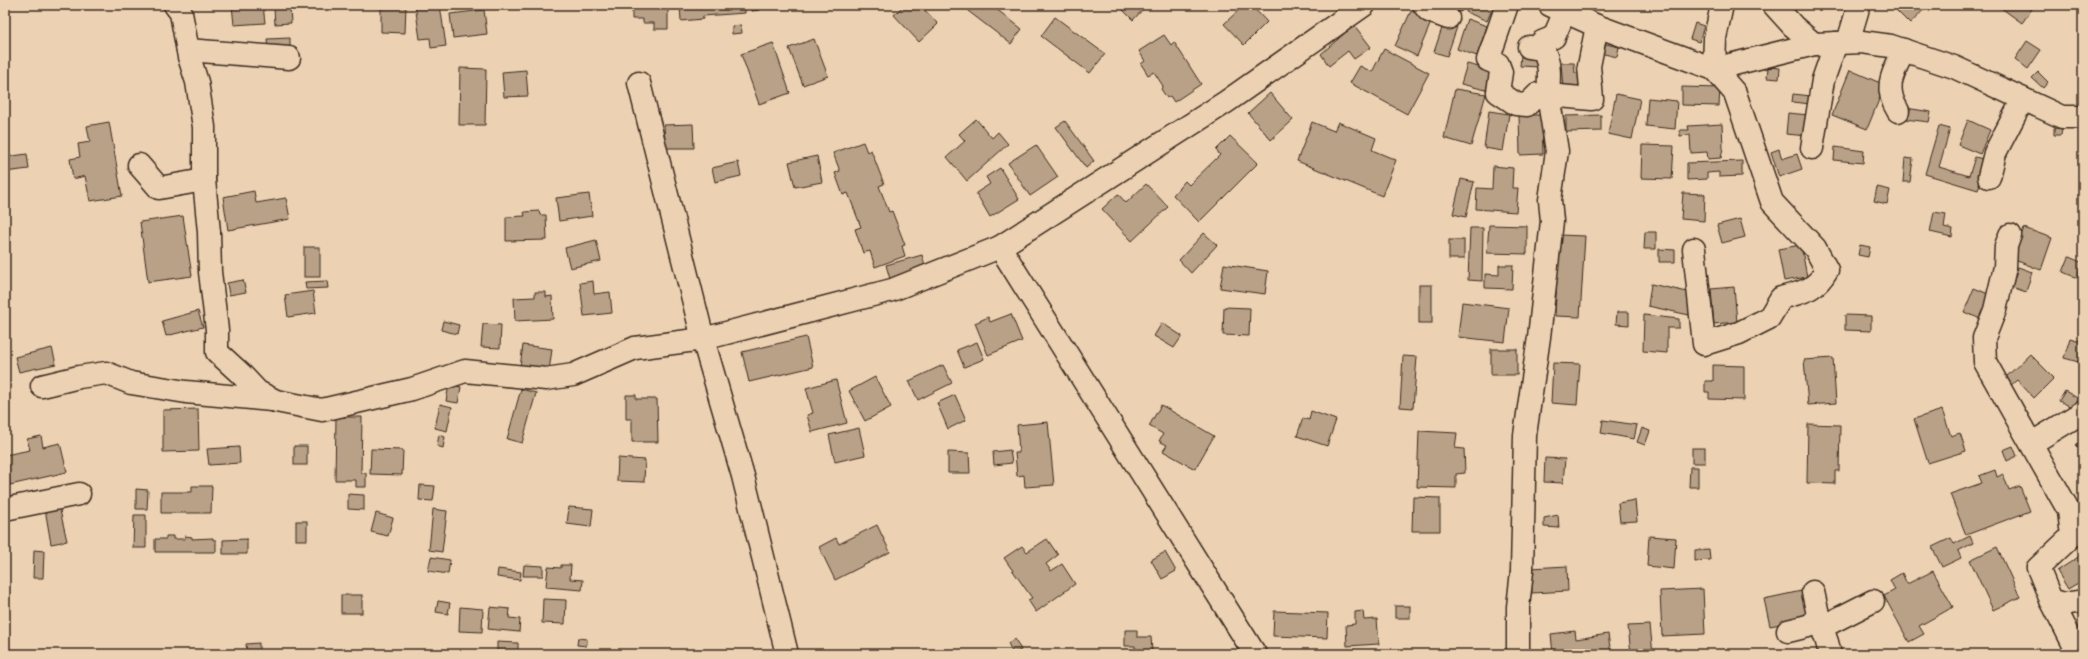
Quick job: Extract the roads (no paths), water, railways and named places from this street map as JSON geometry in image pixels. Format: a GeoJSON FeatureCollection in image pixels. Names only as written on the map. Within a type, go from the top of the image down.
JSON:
{"type":"FeatureCollection","features":[{"type":"Feature","properties":{"kind":"street"},"geometry":{"type":"LineString","coordinates":[[175,5],[181,13],[188,50],[197,82],[204,127],[204,180],[209,232],[210,272],[217,330],[217,352],[258,392],[276,401]]}},
{"type":"Feature","properties":{"kind":"street"},"geometry":{"type":"LineString","coordinates":[[42,386],[79,377],[106,374],[131,383],[186,392],[276,401],[322,410],[412,389],[465,371],[546,379],[573,375],[635,348],[702,338],[892,290],[1000,247],[1226,102],[1364,5]]}},
{"type":"Feature","properties":{"kind":"street"},"geometry":{"type":"LineString","coordinates":[[1424,5],[1429,11],[1448,18]]}},
{"type":"Feature","properties":{"kind":"street"},"geometry":{"type":"LineString","coordinates":[[1507,5],[1488,60],[1498,64],[1501,72],[1498,92],[1516,104],[1527,104],[1538,94],[1592,99],[1589,66],[1597,26]]}},
{"type":"Feature","properties":{"kind":"street"},"geometry":{"type":"LineString","coordinates":[[1714,69],[1715,38],[1722,5]]}},
{"type":"Feature","properties":{"kind":"street"},"geometry":{"type":"LineString","coordinates":[[1774,5],[1793,26],[1814,44]]}},
{"type":"Feature","properties":{"kind":"street"},"geometry":{"type":"LineString","coordinates":[[1812,148],[1823,80],[1859,5]]}},
{"type":"Feature","properties":{"kind":"street"},"geometry":{"type":"LineString","coordinates":[[1518,654],[1518,607],[1522,570],[1525,436],[1541,322],[1552,221],[1550,200],[1557,151],[1548,95],[1550,71],[1547,57],[1543,49],[1533,48],[1554,37],[1564,9],[1597,26],[1714,69],[1735,93],[1772,202],[1815,248],[1827,270],[1821,281],[1810,290],[1781,298],[1768,318],[1739,333],[1704,344],[1694,249]]}},
{"type":"Feature","properties":{"kind":"street"},"geometry":{"type":"LineString","coordinates":[[1714,69],[1814,44],[1862,42],[1904,50],[1954,67],[2062,117],[2083,117]]}},
{"type":"Feature","properties":{"kind":"street"},"geometry":{"type":"LineString","coordinates":[[188,50],[289,58]]}},
{"type":"Feature","properties":{"kind":"street"},"geometry":{"type":"LineString","coordinates":[[1898,111],[1891,99],[1890,77],[1904,50]]}},
{"type":"Feature","properties":{"kind":"street"},"geometry":{"type":"LineString","coordinates":[[639,83],[702,338],[745,483],[787,654]]}},
{"type":"Feature","properties":{"kind":"street"},"geometry":{"type":"LineString","coordinates":[[1989,177],[1995,154],[2023,99]]}},
{"type":"Feature","properties":{"kind":"street"},"geometry":{"type":"LineString","coordinates":[[139,165],[159,188],[204,180]]}},
{"type":"Feature","properties":{"kind":"street"},"geometry":{"type":"LineString","coordinates":[[2010,235],[2006,246],[2005,267],[1995,310],[1984,338],[1985,362],[2032,443],[2054,487],[2069,511],[2072,536],[2038,568],[2072,646]]}},
{"type":"Feature","properties":{"kind":"street"},"geometry":{"type":"LineString","coordinates":[[1000,247],[1255,654]]}},
{"type":"Feature","properties":{"kind":"street"},"geometry":{"type":"LineString","coordinates":[[2032,443],[2083,412]]}},
{"type":"Feature","properties":{"kind":"street"},"geometry":{"type":"LineString","coordinates":[[5,509],[79,494]]}},
{"type":"Feature","properties":{"kind":"street"},"geometry":{"type":"LineString","coordinates":[[1813,592],[1820,623],[1830,654]]}},
{"type":"Feature","properties":{"kind":"street"},"geometry":{"type":"LineString","coordinates":[[2051,600],[2064,604],[2083,602]]}},
{"type":"Feature","properties":{"kind":"street"},"geometry":{"type":"LineString","coordinates":[[1788,631],[1820,623],[1872,602]]}}]}
